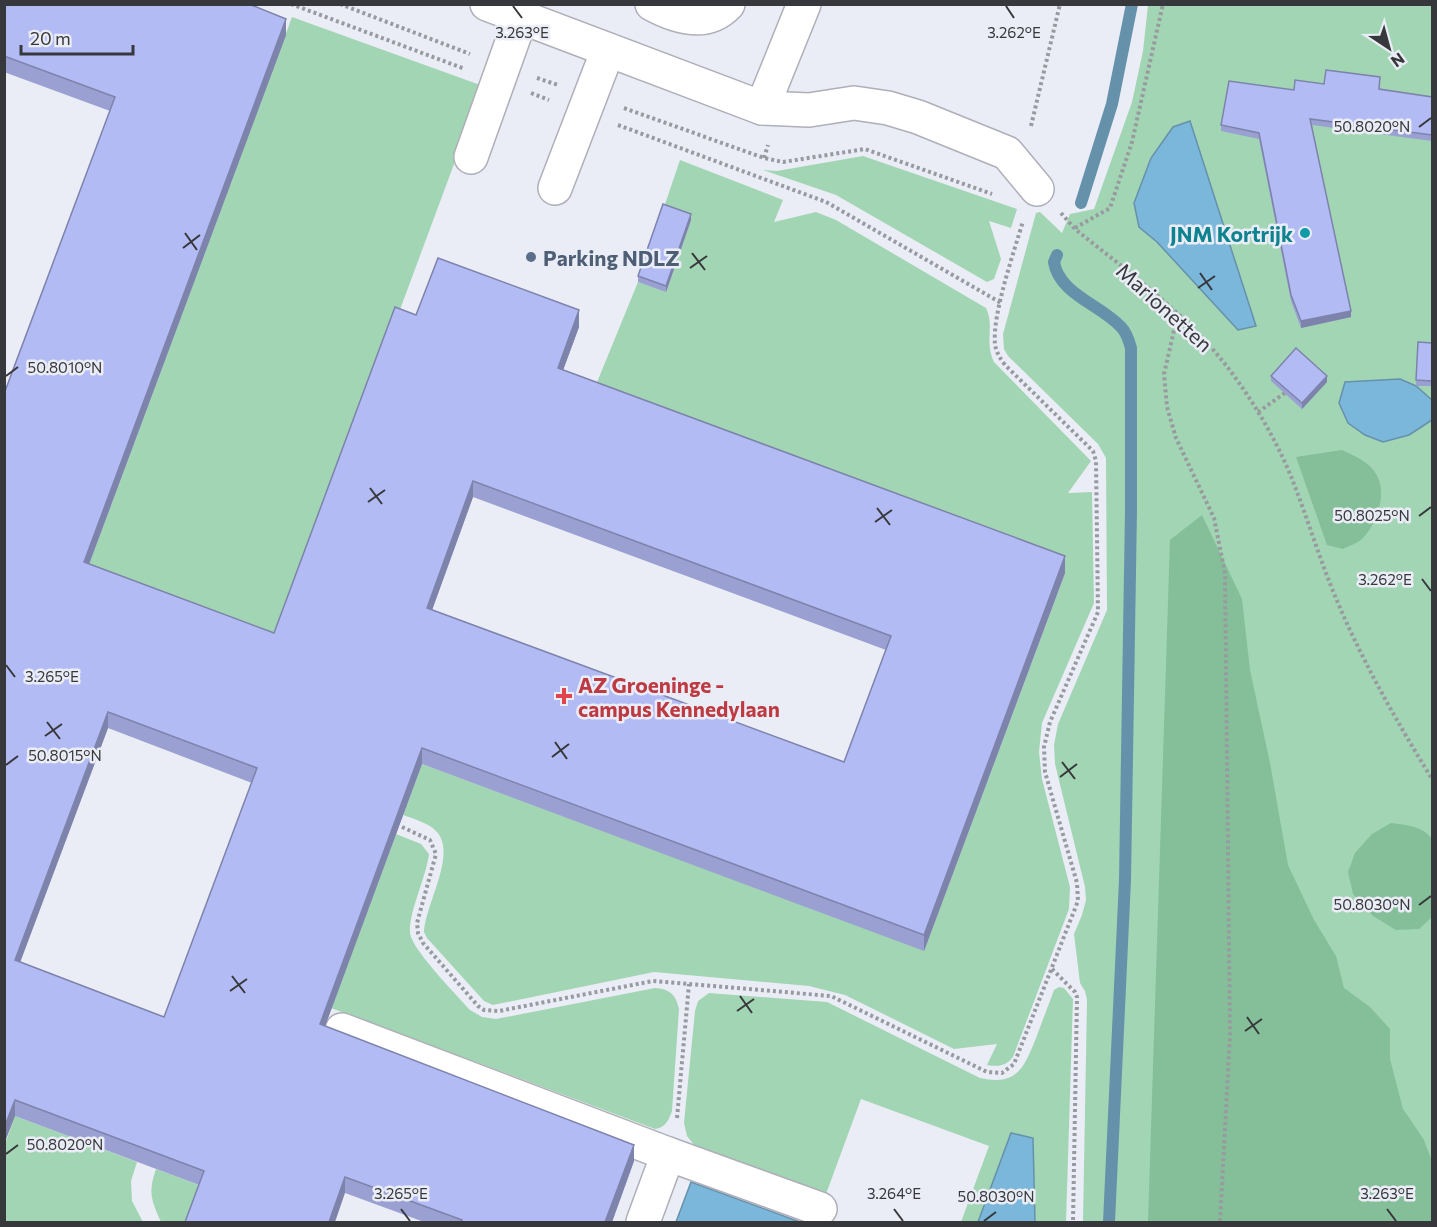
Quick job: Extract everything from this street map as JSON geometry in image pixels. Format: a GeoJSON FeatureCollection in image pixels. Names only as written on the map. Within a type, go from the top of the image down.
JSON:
{"type":"FeatureCollection","features":[{"type":"Feature","properties":{"kind":"lane"},"geometry":{"type":"LineString","coordinates":[[488,4],[762,108],[809,110],[855,103],[888,108],[918,117],[1007,153],[1030,203]]}},
{"type":"Feature","properties":{"kind":"lane"},"geometry":{"type":"LineString","coordinates":[[652,4],[693,19],[713,16],[728,4]]}},
{"type":"Feature","properties":{"kind":"lane"},"geometry":{"type":"LineString","coordinates":[[762,108],[804,4]]}},
{"type":"Feature","properties":{"kind":"lane"},"geometry":{"type":"LineString","coordinates":[[471,157],[521,17]]}},
{"type":"Feature","properties":{"kind":"lane"},"geometry":{"type":"LineString","coordinates":[[555,188],[608,50]]}},
{"type":"Feature","properties":{"kind":"lane"},"geometry":{"type":"LineString","coordinates":[[342,1030],[820,1209]]}},
{"type":"Feature","properties":{"kind":"lane"},"geometry":{"type":"LineString","coordinates":[[643,1222],[668,1154]]}},
{"type":"Feature","properties":{"kind":"path"},"geometry":{"type":"LineString","coordinates":[[291,4],[826,202],[1000,303]]}},
{"type":"Feature","properties":{"kind":"path"},"geometry":{"type":"LineString","coordinates":[[1029,134],[1060,4]]}},
{"type":"Feature","properties":{"kind":"path"},"geometry":{"type":"LineString","coordinates":[[1075,229],[1110,208],[1132,142],[1163,4]]}},
{"type":"Feature","properties":{"kind":"path"},"geometry":{"type":"LineString","coordinates":[[402,827],[430,840],[436,854],[417,923],[420,938],[473,1001],[484,1010],[499,1011],[653,981],[831,996],[987,1072],[1002,1073],[1014,1064],[1078,901],[1078,892],[1045,772],[1044,747],[1050,722],[1098,612],[1096,461],[1093,451],[1000,359],[997,352],[995,335],[1000,303],[1030,203]]}},
{"type":"Feature","properties":{"kind":"path","name":"Marionetten"},"geometry":{"type":"LineString","coordinates":[[1030,203],[1075,229],[1178,313],[1211,347],[1236,379],[1273,437],[1292,479],[1354,640],[1432,779]]}},
{"type":"Feature","properties":{"kind":"path"},"geometry":{"type":"LineString","coordinates":[[1178,313],[1164,374],[1167,407],[1176,438],[1214,518],[1225,573],[1230,1036],[1220,1222]]}},
{"type":"Feature","properties":{"kind":"path"},"geometry":{"type":"LineString","coordinates":[[1258,412],[1285,393]]}},
{"type":"Feature","properties":{"kind":"path"},"geometry":{"type":"LineString","coordinates":[[1052,969],[1075,992],[1078,1002],[1073,1222]]}},
{"type":"Feature","properties":{"kind":"path"},"geometry":{"type":"LineString","coordinates":[[668,1154],[675,1134],[688,984]]}},
{"type":"Feature","properties":{"kind":"green space"},"geometry":{"type":"Polygon","coordinates":[[[1148,5],[1432,5],[1432,1222],[1083,1222],[1087,1000],[1080,983],[1074,934],[1086,900],[1085,887],[1055,764],[1054,745],[1058,724],[1107,610],[1106,458],[1098,444],[1008,356],[1004,349],[1003,334],[1036,213],[1040,212],[1062,233],[1070,214],[1094,209],[1132,102],[1143,51],[1148,5]]]}},
{"type":"Feature","properties":{"kind":"green space"},"geometry":{"type":"Polygon","coordinates":[[[292,17],[483,86],[274,649],[84,578],[292,17]]]}},
{"type":"Feature","properties":{"kind":"green space"},"geometry":{"type":"Polygon","coordinates":[[[863,156],[1017,209],[1011,228],[989,221],[1001,259],[994,279],[987,282],[836,195],[763,170],[777,171],[863,156]]]}},
{"type":"Feature","properties":{"kind":"green space"},"geometry":{"type":"Polygon","coordinates":[[[680,160],[783,200],[774,222],[816,212],[836,220],[986,308],[990,321],[990,347],[994,362],[1091,461],[1068,493],[1092,492],[1094,603],[1042,723],[1039,752],[1042,779],[1070,887],[1069,909],[1013,1057],[1002,1065],[987,1065],[997,1044],[954,1049],[845,995],[809,986],[654,972],[493,1005],[484,1001],[424,932],[444,853],[442,842],[434,829],[403,815],[422,764],[924,950],[1065,573],[591,397],[638,282],[666,291],[663,210],[680,160]]]}},
{"type":"Feature","properties":{"kind":"green space"},"geometry":{"type":"Polygon","coordinates":[[[1342,450],[1370,466],[1376,474],[1381,490],[1379,508],[1368,532],[1359,541],[1343,549],[1327,545],[1296,457],[1342,450]]]}},
{"type":"Feature","properties":{"kind":"green space"},"geometry":{"type":"Polygon","coordinates":[[[1202,515],[1242,599],[1250,670],[1270,763],[1288,865],[1314,920],[1336,956],[1344,988],[1370,1007],[1390,1029],[1390,1059],[1403,1109],[1424,1140],[1432,1161],[1432,1222],[1148,1222],[1170,540],[1202,515]]]}},
{"type":"Feature","properties":{"kind":"green space"},"geometry":{"type":"Polygon","coordinates":[[[1391,823],[1419,829],[1432,839],[1432,917],[1419,929],[1396,930],[1373,916],[1353,894],[1348,872],[1355,853],[1372,834],[1391,823]]]}},
{"type":"Feature","properties":{"kind":"green space"},"geometry":{"type":"Polygon","coordinates":[[[396,834],[421,844],[429,854],[410,924],[412,939],[426,960],[470,1010],[482,1017],[496,1019],[655,988],[668,991],[674,996],[679,1009],[672,1111],[664,1125],[655,1129],[331,1008],[396,834]]]}},
{"type":"Feature","properties":{"kind":"green space"},"geometry":{"type":"Polygon","coordinates":[[[1059,987],[1064,988],[1073,999],[1066,1222],[961,1222],[989,1146],[861,1099],[826,1194],[695,1146],[687,1136],[684,1123],[695,1011],[698,1001],[709,993],[827,1002],[980,1078],[993,1080],[1011,1077],[1023,1066],[1032,1049],[1054,990],[1059,987]]]}},
{"type":"Feature","properties":{"kind":"green space"},"geometry":{"type":"Polygon","coordinates":[[[15,1116],[137,1162],[131,1181],[132,1201],[143,1222],[5,1222],[5,1144],[15,1116]]]}},
{"type":"Feature","properties":{"kind":"green space"},"geometry":{"type":"Polygon","coordinates":[[[156,1169],[204,1187],[191,1222],[161,1222],[152,1196],[156,1169]]]}},
{"type":"Feature","properties":{"kind":"water"},"geometry":{"type":"Polygon","coordinates":[[[1190,121],[1256,326],[1238,330],[1157,242],[1139,227],[1134,203],[1151,158],[1173,127],[1190,121]]]}},
{"type":"Feature","properties":{"kind":"water"},"geometry":{"type":"Polygon","coordinates":[[[1400,379],[1416,386],[1432,400],[1432,420],[1409,435],[1383,442],[1365,435],[1348,423],[1339,403],[1345,382],[1400,379]]]}},
{"type":"Feature","properties":{"kind":"water"},"geometry":{"type":"Polygon","coordinates":[[[1011,1133],[1033,1138],[1035,1222],[978,1222],[1011,1133]]]}},
{"type":"Feature","properties":{"kind":"water"},"geometry":{"type":"Polygon","coordinates":[[[691,1182],[800,1222],[676,1222],[691,1182]]]}},
{"type":"Feature","properties":{"kind":"building"},"geometry":{"type":"Polygon","coordinates":[[[4,4],[249,4],[286,19],[84,562],[274,633],[395,307],[416,315],[438,258],[579,310],[558,368],[1065,556],[924,935],[422,748],[320,1024],[634,1145],[605,1222],[461,1222],[462,1220],[345,1177],[329,1222],[185,1222],[204,1171],[15,1100],[4,1128],[4,394],[115,97],[4,56],[4,4]],[[473,481],[427,608],[844,762],[891,636],[473,481]],[[108,712],[15,960],[164,1017],[257,768],[108,712]]]}},
{"type":"Feature","properties":{"kind":"building"},"geometry":{"type":"Polygon","coordinates":[[[1326,70],[1380,77],[1379,89],[1432,97],[1432,135],[1310,119],[1351,311],[1301,321],[1291,295],[1259,133],[1221,125],[1229,81],[1294,90],[1295,80],[1324,84],[1326,70]]]}},
{"type":"Feature","properties":{"kind":"building"},"geometry":{"type":"Polygon","coordinates":[[[663,204],[691,214],[666,286],[638,276],[663,204]]]}},
{"type":"Feature","properties":{"kind":"building"},"geometry":{"type":"Polygon","coordinates":[[[1418,342],[1432,343],[1432,381],[1416,380],[1418,342]]]}},
{"type":"Feature","properties":{"kind":"building"},"geometry":{"type":"Polygon","coordinates":[[[1296,348],[1327,376],[1302,403],[1271,376],[1296,348]]]}},
{"type":"Feature","properties":{"kind":"waterway"},"geometry":{"type":"LineString","coordinates":[[1081,203],[1112,104],[1132,4]]}},
{"type":"Feature","properties":{"kind":"waterway"},"geometry":{"type":"LineString","coordinates":[[1057,255],[1054,262],[1057,273],[1064,283],[1113,319],[1126,334],[1131,348],[1131,509],[1125,880],[1109,1222]]}},
{"type":"Feature","properties":{"kind":"place","name":"JNM Kortrijk"},"geometry":{"type":"Point","coordinates":[1305,233]}},
{"type":"Feature","properties":{"kind":"place","name":"Parking NDLZ"},"geometry":{"type":"Point","coordinates":[531,257]}},
{"type":"Feature","properties":{"kind":"place","name":"AZ Groeninge - campus Kennedylaan"},"geometry":{"type":"Point","coordinates":[564,696]}}]}
